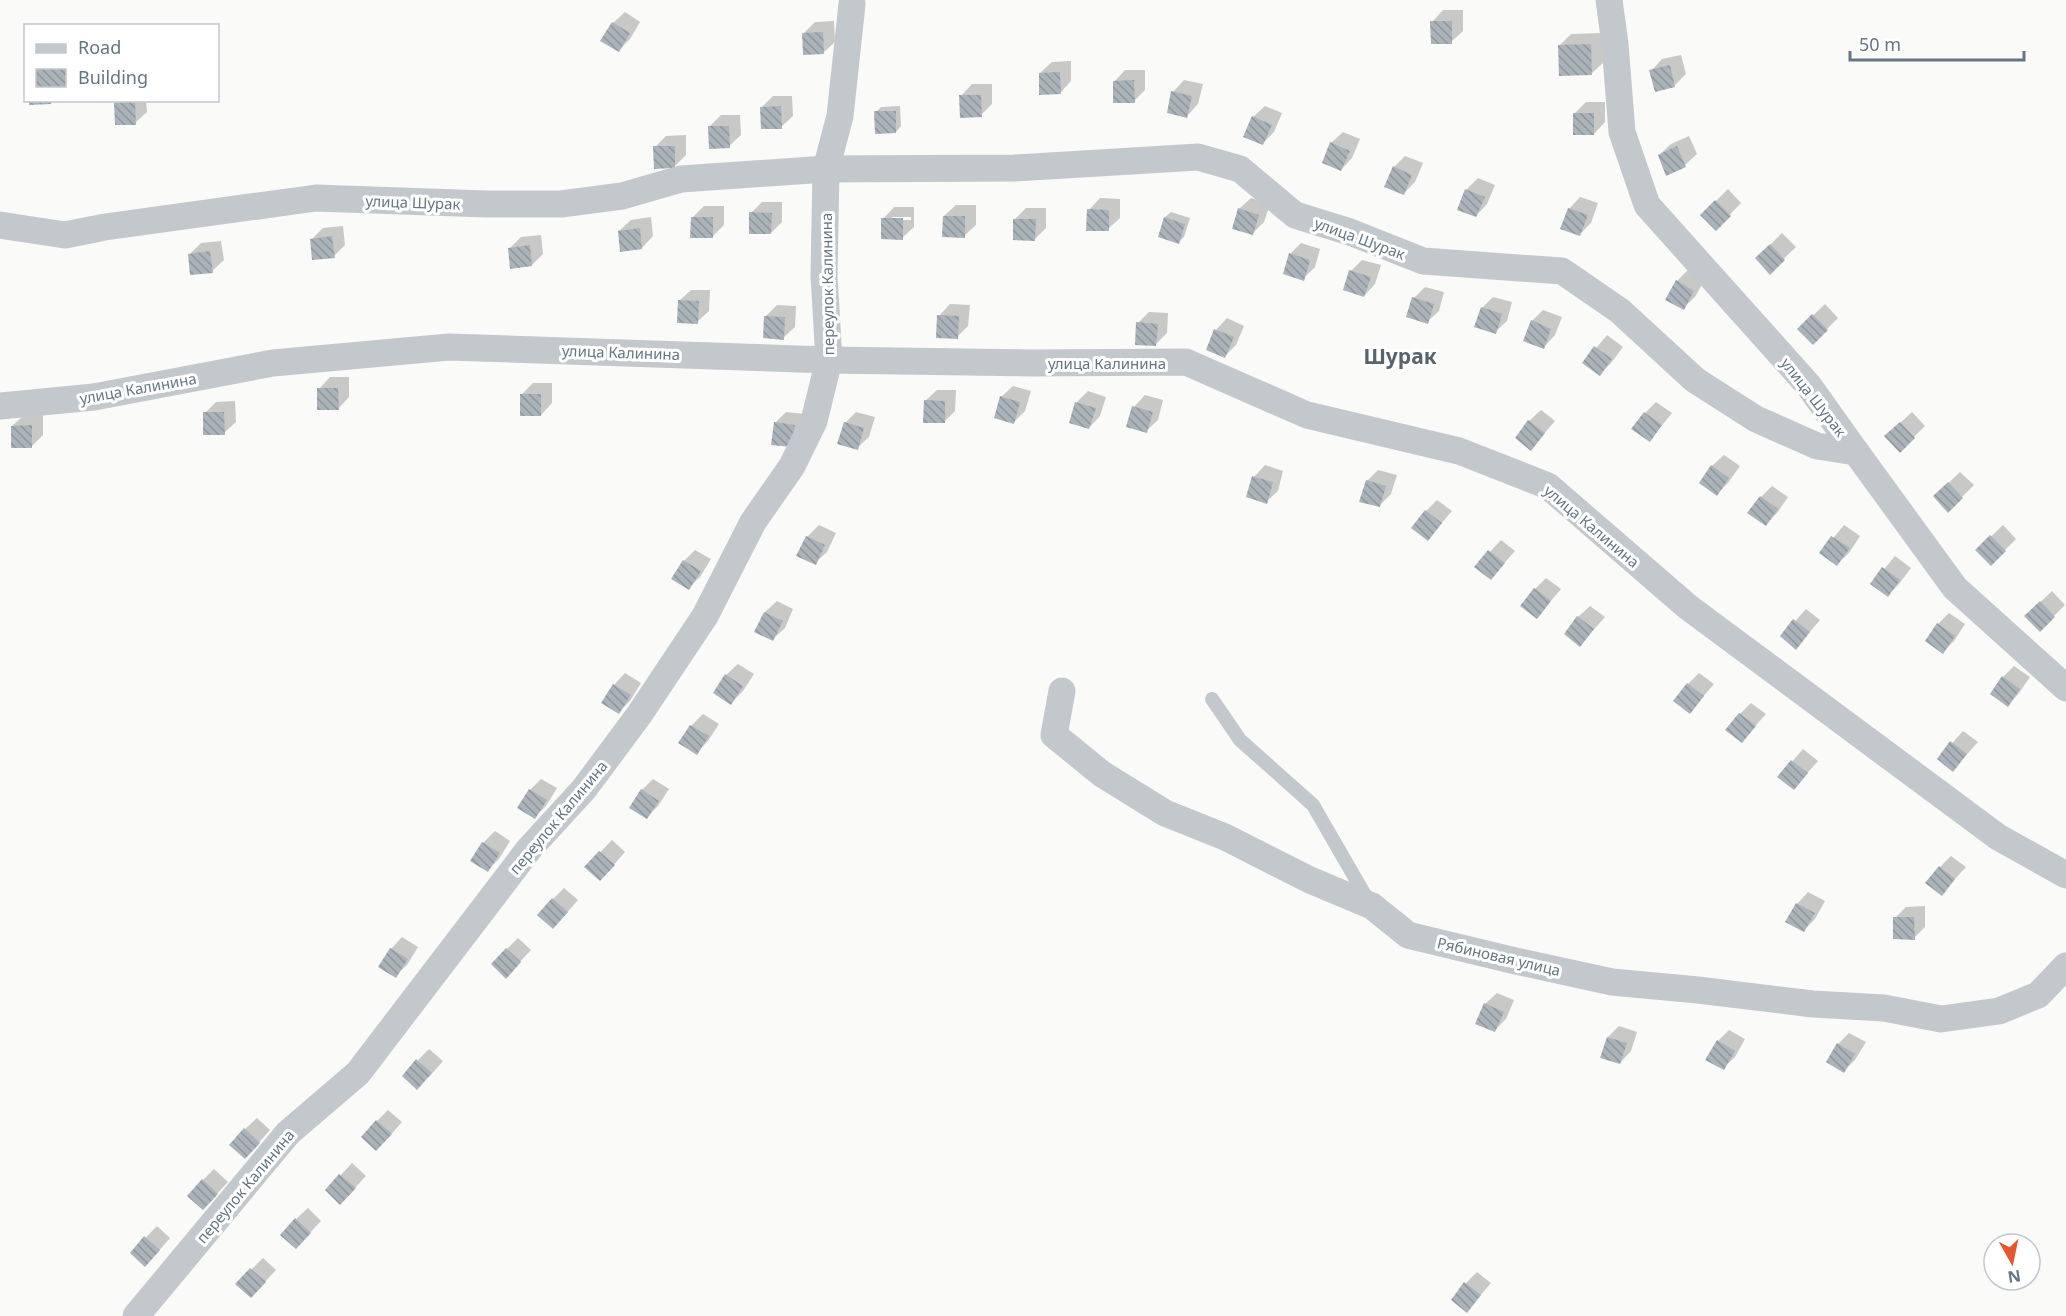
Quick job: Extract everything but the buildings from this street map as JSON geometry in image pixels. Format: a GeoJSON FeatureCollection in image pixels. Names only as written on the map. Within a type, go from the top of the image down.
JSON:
{"type":"FeatureCollection","features":[{"type":"Feature","properties":{"kind":"street","name":"улица Шурак"},"geometry":{"type":"LineString","coordinates":[[1609,0],[1622,132],[1647,205],[1809,386],[1955,588],[2066,688]]}},
{"type":"Feature","properties":{"kind":"street"},"geometry":{"type":"LineString","coordinates":[[826,169],[840,116],[852,1]]}},
{"type":"Feature","properties":{"kind":"street","name":"улица Шурак"},"geometry":{"type":"LineString","coordinates":[[0,225],[65,235],[105,227],[316,198],[486,204],[561,204],[622,196],[681,178],[826,169],[1015,168],[1198,158],[1240,169],[1295,215],[1350,232],[1423,261],[1563,271],[1620,311],[1695,380],[1756,419],[1818,446],[1856,452]]}},
{"type":"Feature","properties":{"kind":"street","name":"переулок Калинина"},"geometry":{"type":"LineString","coordinates":[[136,1316],[288,1133],[358,1073],[529,849],[584,789],[639,715],[705,616],[753,522],[792,466],[814,421],[828,360],[824,276],[826,169]]}},
{"type":"Feature","properties":{"kind":"street","name":"улица Калинина"},"geometry":{"type":"LineString","coordinates":[[0,406],[94,397],[273,363],[449,347],[828,360],[1034,363],[1186,362],[1306,415],[1459,451],[1548,486],[1688,607],[1998,837],[2066,875]]}},
{"type":"Feature","properties":{"kind":"street","name":"Рябиновая улица"},"geometry":{"type":"LineString","coordinates":[[1062,691],[1054,735],[1101,774],[1166,813],[1226,837],[1310,880],[1372,906],[1408,935],[1612,982],[1813,1004],[1884,1008],[1941,1019],[1999,1011],[2038,995],[2066,966]]}},
{"type":"Feature","properties":{"kind":"lane"},"geometry":{"type":"LineString","coordinates":[[1212,699],[1240,740],[1313,805],[1372,906]]}},
{"type":"Feature","properties":{"kind":"district","name":"Шурак"},"geometry":{"type":"Point","coordinates":[1400,356]}}]}
